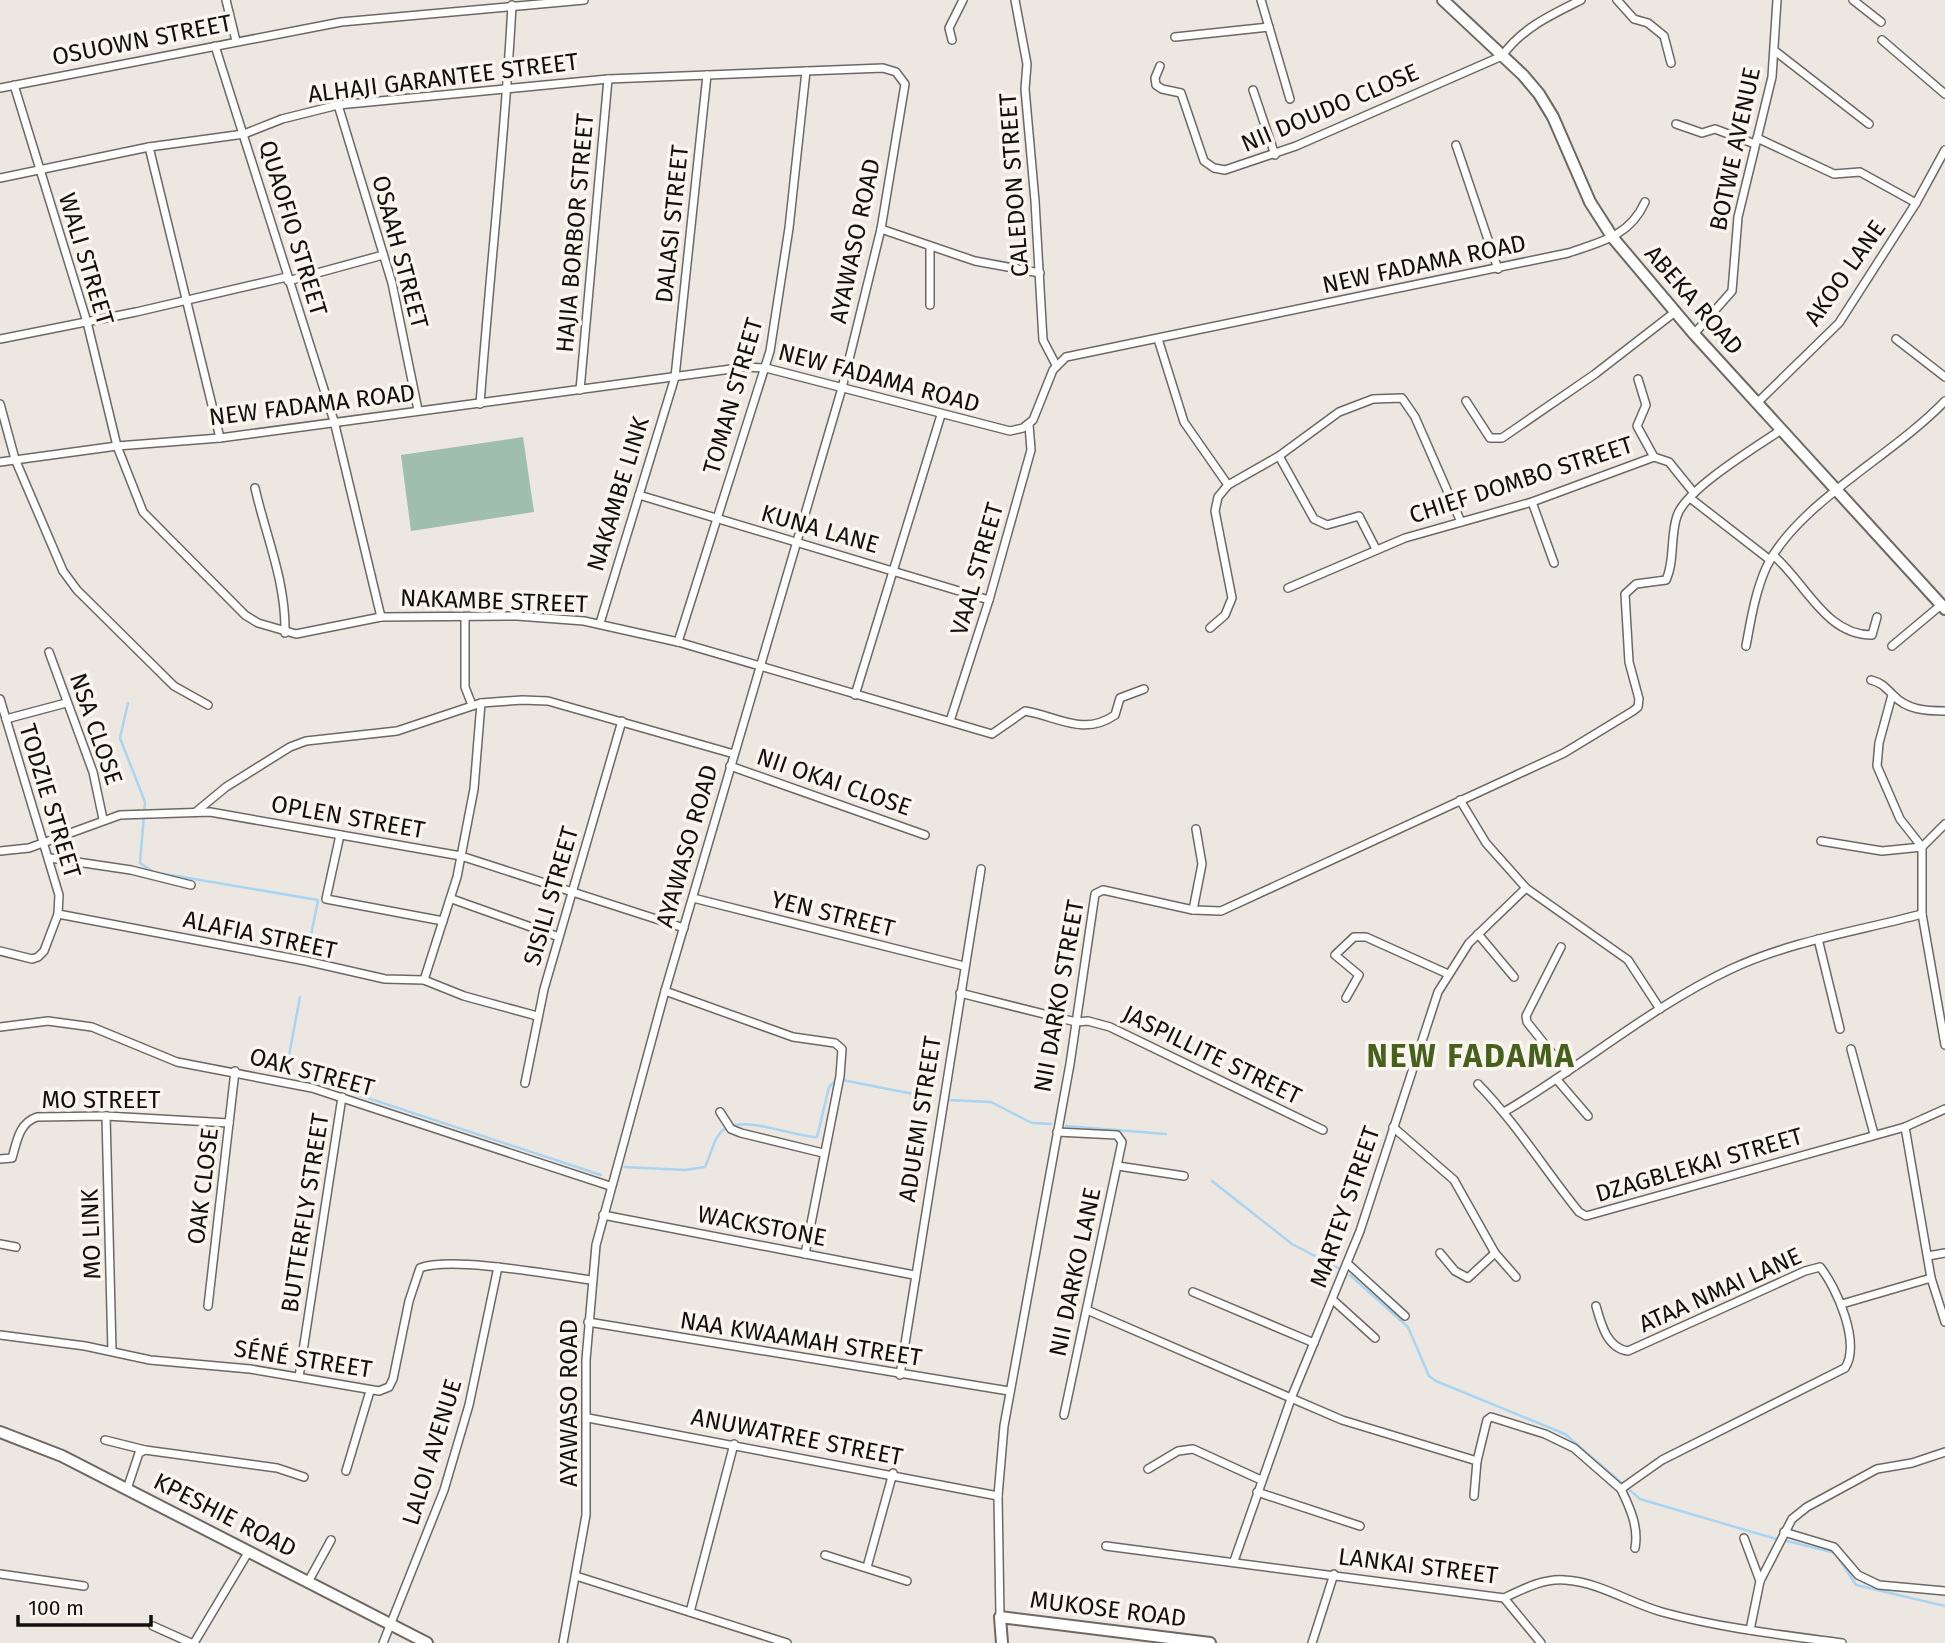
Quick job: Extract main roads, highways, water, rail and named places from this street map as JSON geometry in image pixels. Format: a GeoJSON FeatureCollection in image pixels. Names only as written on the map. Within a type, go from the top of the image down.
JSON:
{"type":"FeatureCollection","features":[{"type":"Feature","properties":{"kind":"waterway"},"geometry":{"type":"LineString","coordinates":[[128,703],[120,738],[145,802],[140,863],[153,872],[318,900],[307,956]]}},
{"type":"Feature","properties":{"kind":"waterway"},"geometry":{"type":"LineString","coordinates":[[300,997],[288,1061],[288,1068],[295,1074],[601,1175]]}},
{"type":"Feature","properties":{"kind":"waterway"},"geometry":{"type":"LineString","coordinates":[[624,1167],[685,1170],[705,1167],[718,1136],[726,1128],[736,1125],[763,1126],[817,1137],[829,1087],[837,1079],[934,1098]]}},
{"type":"Feature","properties":{"kind":"waterway"},"geometry":{"type":"LineString","coordinates":[[948,1100],[991,1102],[1032,1123],[1051,1124]]}},
{"type":"Feature","properties":{"kind":"waterway"},"geometry":{"type":"LineString","coordinates":[[1066,1126],[1166,1134]]}},
{"type":"Feature","properties":{"kind":"waterway"},"geometry":{"type":"LineString","coordinates":[[1212,1181],[1292,1244],[1338,1268]]}},
{"type":"Feature","properties":{"kind":"waterway"},"geometry":{"type":"LineString","coordinates":[[1350,1275],[1408,1327],[1429,1376],[1436,1381],[1565,1434],[1640,1499],[1776,1539]]}},
{"type":"Feature","properties":{"kind":"waterway"},"geometry":{"type":"LineString","coordinates":[[1783,1540],[1835,1553],[1856,1585],[1945,1606]]}},
{"type":"Feature","properties":{"kind":"district","name":"NEW FADAMA"},"geometry":{"type":"Point","coordinates":[1471,1056]}}]}
